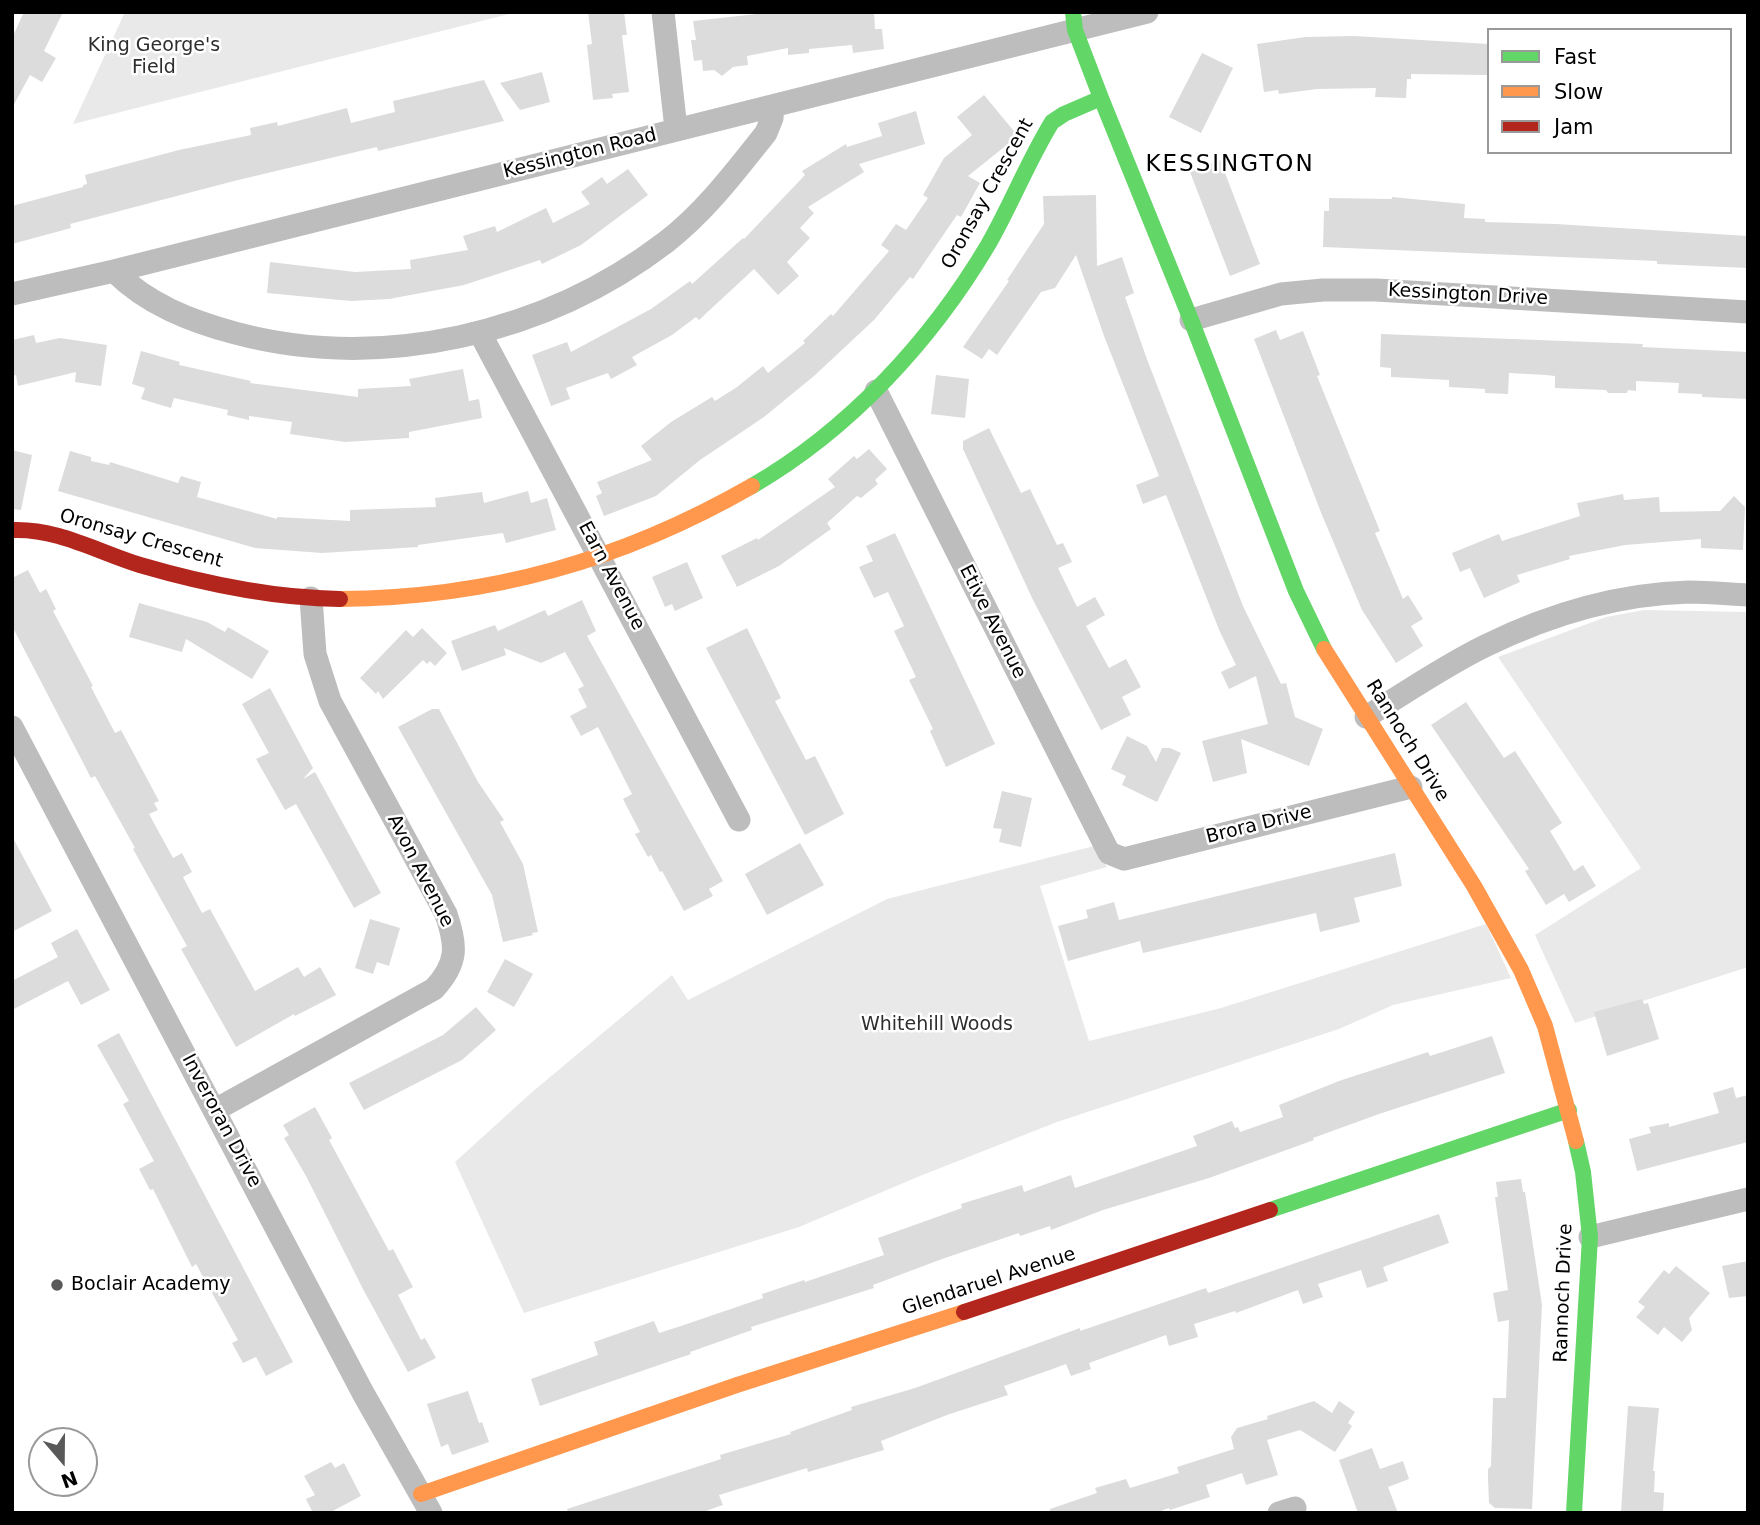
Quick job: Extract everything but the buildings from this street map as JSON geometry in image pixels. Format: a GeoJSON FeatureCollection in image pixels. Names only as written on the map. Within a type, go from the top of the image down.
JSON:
{"type":"FeatureCollection","features":[{"type":"Feature","properties":{"kind":"street"},"geometry":{"type":"LineString","coordinates":[[663,12],[676,130]]}},
{"type":"Feature","properties":{"kind":"street","name":"Kessington Road"},"geometry":{"type":"LineString","coordinates":[[12,294],[773,107],[1074,21],[1147,12]]}},
{"type":"Feature","properties":{"kind":"street","name":"Rannoch Drive"},"geometry":{"type":"LineString","coordinates":[[1074,21],[1101,98],[1318,641],[1474,886],[1521,970],[1545,1027],[1569,1110],[1583,1172],[1590,1237],[1574,1513]]}},
{"type":"Feature","properties":{"kind":"street","name":"Oronsay Crescent"},"geometry":{"type":"LineString","coordinates":[[12,530],[39,531],[141,565],[218,585],[311,598],[390,597],[457,591],[546,575],[602,558],[660,535],[762,481],[815,442],[876,391],[926,333],[968,277],[997,228],[1052,122],[1101,98]]}},
{"type":"Feature","properties":{"kind":"street"},"geometry":{"type":"LineString","coordinates":[[114,271],[129,287],[178,314],[256,339],[345,349],[381,348],[433,342],[480,332],[564,303],[613,277],[666,242],[703,210],[758,143],[769,126],[773,107]]}},
{"type":"Feature","properties":{"kind":"street","name":"Kessington Drive"},"geometry":{"type":"LineString","coordinates":[[1191,320],[1281,294],[1323,290],[1377,290],[1748,312]]}},
{"type":"Feature","properties":{"kind":"street","name":"Earn Avenue"},"geometry":{"type":"LineString","coordinates":[[480,332],[740,820]]}},
{"type":"Feature","properties":{"kind":"street","name":"Etive Avenue"},"geometry":{"type":"LineString","coordinates":[[876,391],[1109,853]]}},
{"type":"Feature","properties":{"kind":"street"},"geometry":{"type":"LineString","coordinates":[[1366,717],[1482,647],[1531,625],[1586,608],[1641,596],[1689,592],[1748,595]]}},
{"type":"Feature","properties":{"kind":"street","name":"Avon Avenue"},"geometry":{"type":"LineString","coordinates":[[215,1110],[434,989],[446,975],[453,960],[454,945],[446,914],[330,701],[315,654],[311,598]]}},
{"type":"Feature","properties":{"kind":"street","name":"Inveroran Drive"},"geometry":{"type":"LineString","coordinates":[[12,727],[363,1393],[426,1503]]}},
{"type":"Feature","properties":{"kind":"street","name":"Brora Drive"},"geometry":{"type":"LineString","coordinates":[[1109,853],[1124,859],[1411,787]]}},
{"type":"Feature","properties":{"kind":"street","name":"Glendaruel Avenue"},"geometry":{"type":"LineString","coordinates":[[426,1503],[737,1385],[1046,1286],[1569,1110]]}},
{"type":"Feature","properties":{"kind":"street"},"geometry":{"type":"LineString","coordinates":[[1590,1237],[1748,1199]]}},
{"type":"Feature","properties":{"kind":"green space","name":"King George's Field"},"geometry":{"type":"Polygon","coordinates":[[[125,12],[517,12],[73,124],[125,12]]]}},
{"type":"Feature","properties":{"kind":"green space"},"geometry":{"type":"Polygon","coordinates":[[[1644,610],[1748,612],[1748,967],[1575,1023],[1535,935],[1641,868],[1498,657],[1606,617],[1644,610]]]}},
{"type":"Feature","properties":{"kind":"green space","name":"Whitehill Woods"},"geometry":{"type":"Polygon","coordinates":[[[1094,846],[1107,867],[1040,886],[1089,1041],[1221,1008],[1486,924],[1511,978],[1393,1005],[1339,1029],[1057,1122],[799,1227],[524,1313],[455,1162],[531,1093],[672,975],[688,1000],[887,899],[1094,846]]]}},
{"type":"Feature","properties":{"kind":"traffic: fast"},"geometry":{"type":"LineString","coordinates":[[1073,12],[1075,30],[1101,98],[1296,591],[1324,649]]}},
{"type":"Feature","properties":{"kind":"traffic: fast"},"geometry":{"type":"LineString","coordinates":[[752,486],[788,464],[822,438],[854,410],[914,349],[941,315],[988,245],[1052,122],[1101,98]]}},
{"type":"Feature","properties":{"kind":"traffic: fast"},"geometry":{"type":"LineString","coordinates":[[1270,1210],[1569,1110]]}},
{"type":"Feature","properties":{"kind":"traffic: fast"},"geometry":{"type":"LineString","coordinates":[[1574,1513],[1590,1237],[1583,1172],[1576,1141]]}},
{"type":"Feature","properties":{"kind":"traffic: slow"},"geometry":{"type":"LineString","coordinates":[[340,599],[450,591],[554,570],[654,535],[752,486]]}},
{"type":"Feature","properties":{"kind":"traffic: slow"},"geometry":{"type":"LineString","coordinates":[[1324,649],[1474,886],[1521,970],[1545,1026],[1576,1141]]}},
{"type":"Feature","properties":{"kind":"traffic: slow"},"geometry":{"type":"LineString","coordinates":[[421,1494],[737,1385],[964,1312]]}},
{"type":"Feature","properties":{"kind":"traffic: jam"},"geometry":{"type":"LineString","coordinates":[[12,530],[29,530],[61,537],[140,565],[214,584],[289,596],[340,599]]}},
{"type":"Feature","properties":{"kind":"traffic: jam"},"geometry":{"type":"LineString","coordinates":[[964,1312],[1270,1210]]}},
{"type":"Feature","properties":{"kind":"place","name":"Boclair Academy"},"geometry":{"type":"Point","coordinates":[57,1285]}},
{"type":"Feature","properties":{"kind":"district","name":"KESSINGTON"},"geometry":{"type":"Point","coordinates":[1230,165]}}]}
